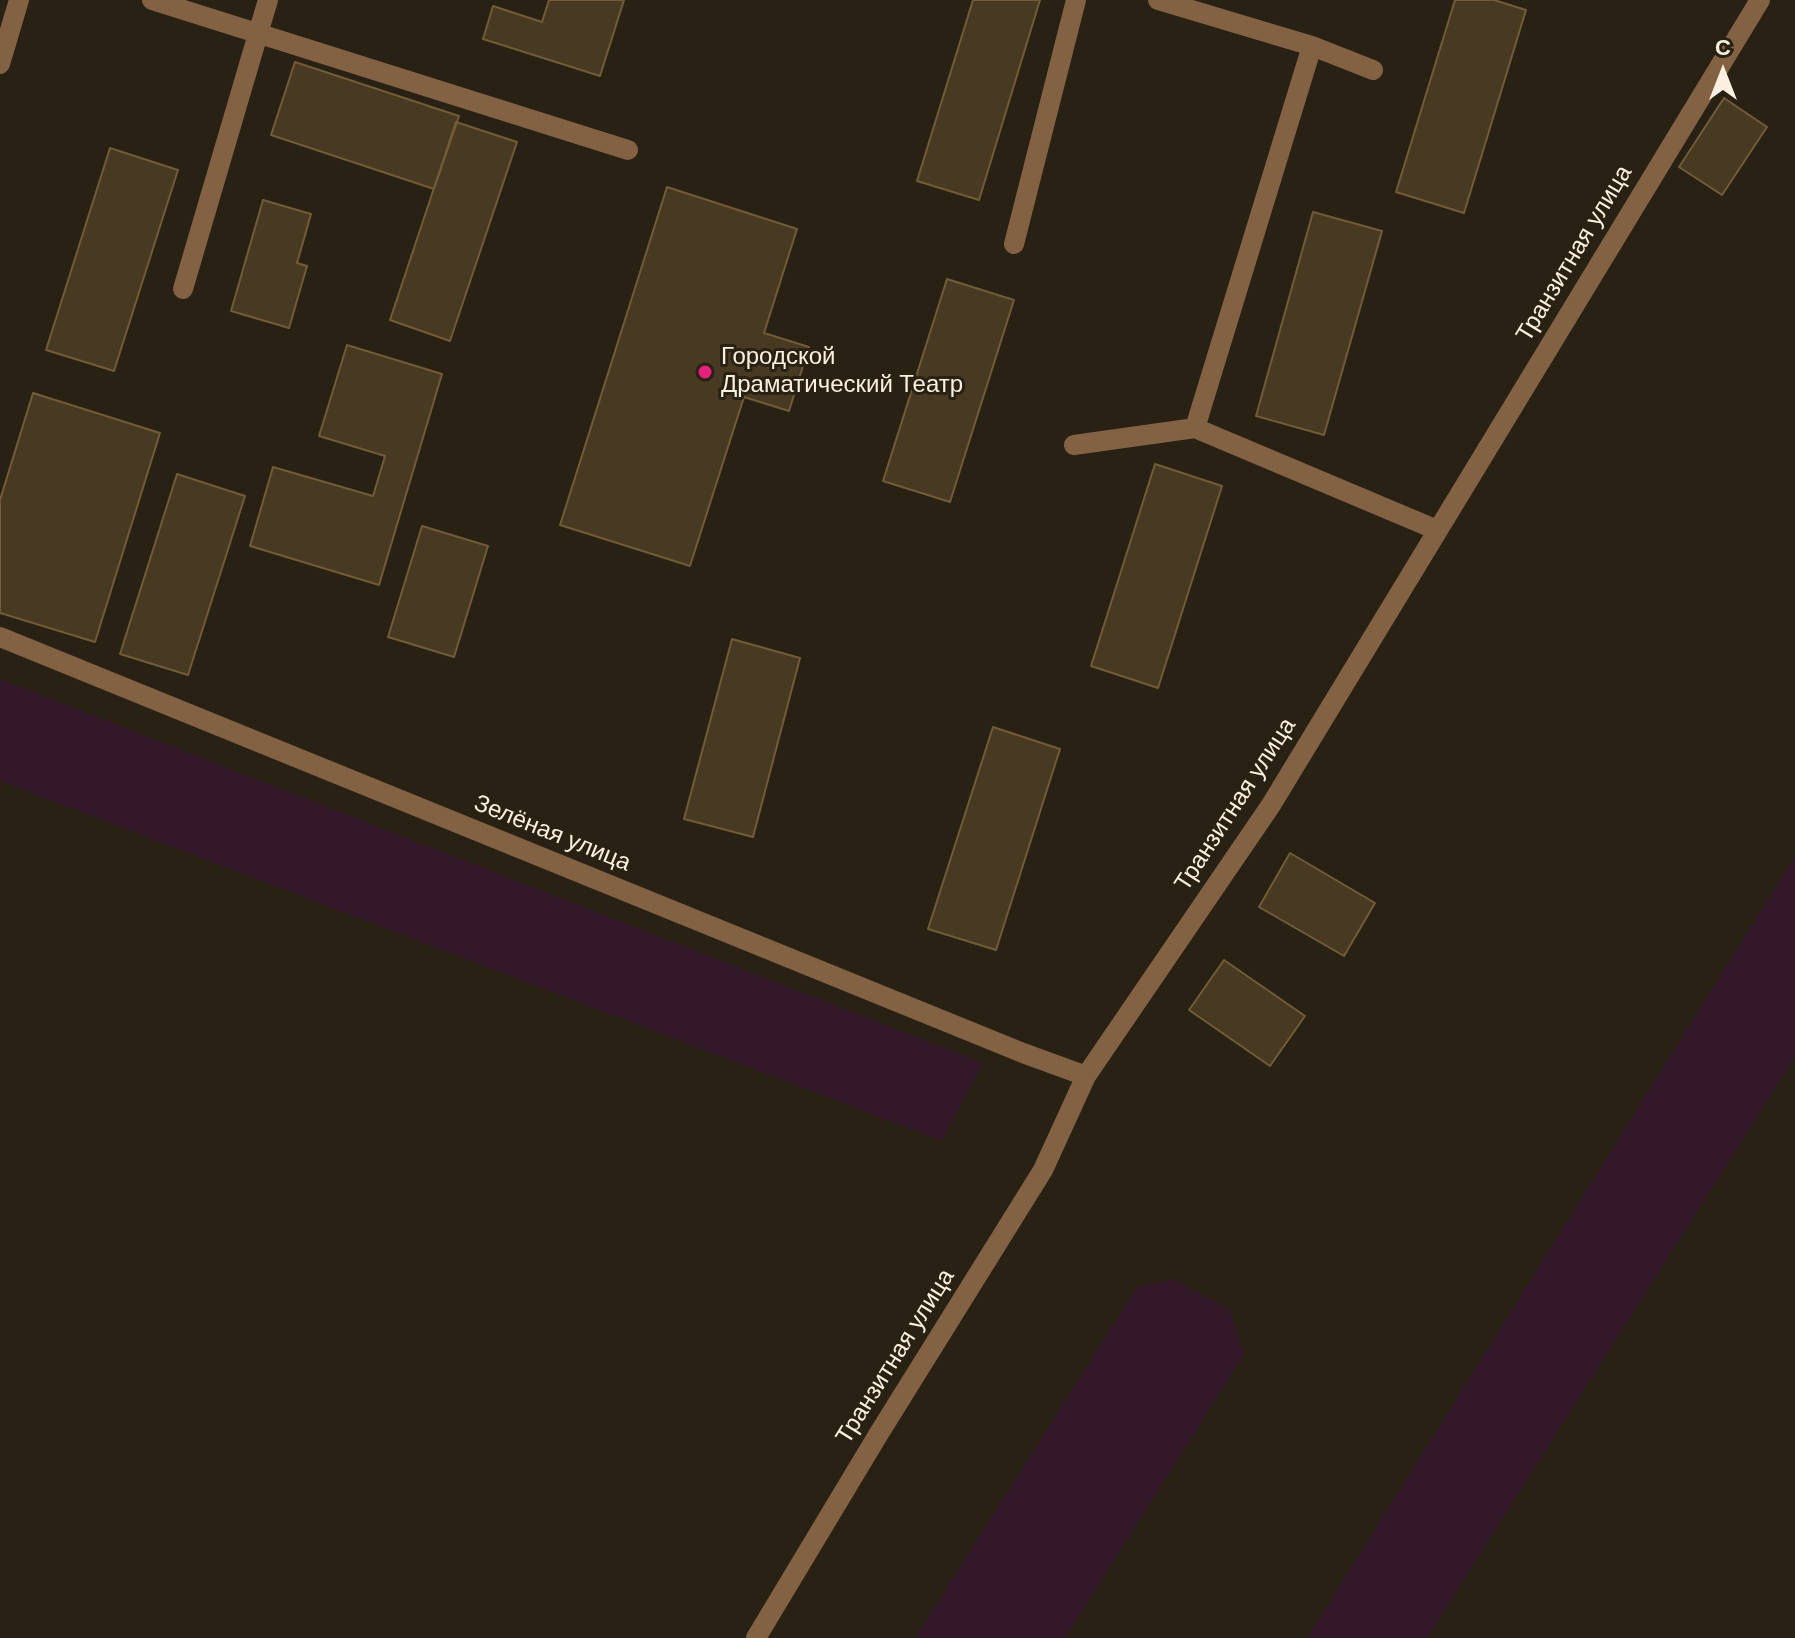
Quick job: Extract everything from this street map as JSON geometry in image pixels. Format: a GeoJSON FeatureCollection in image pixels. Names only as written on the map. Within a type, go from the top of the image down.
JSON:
{"type":"FeatureCollection","features":[{"type":"Feature","properties":{"kind":"street"},"geometry":{"type":"LineString","coordinates":[[0,64],[19,0]]}},
{"type":"Feature","properties":{"kind":"street"},"geometry":{"type":"LineString","coordinates":[[152,0],[628,150]]}},
{"type":"Feature","properties":{"kind":"street"},"geometry":{"type":"LineString","coordinates":[[183,289],[268,0]]}},
{"type":"Feature","properties":{"kind":"street"},"geometry":{"type":"LineString","coordinates":[[1014,244],[1076,0]]}},
{"type":"Feature","properties":{"kind":"street"},"geometry":{"type":"LineString","coordinates":[[1158,0],[1312,46],[1373,70]]}},
{"type":"Feature","properties":{"kind":"street","name":"Транзитная улица"},"geometry":{"type":"LineString","coordinates":[[756,1638],[1043,1170],[1086,1076],[1271,805],[1760,0]]}},
{"type":"Feature","properties":{"kind":"street"},"geometry":{"type":"LineString","coordinates":[[1195,428],[1312,46]]}},
{"type":"Feature","properties":{"kind":"street"},"geometry":{"type":"LineString","coordinates":[[1074,445],[1195,428],[1437,530]]}},
{"type":"Feature","properties":{"kind":"street","name":"Зелёная улица"},"geometry":{"type":"LineString","coordinates":[[0,637],[1086,1076]]}},
{"type":"Feature","properties":{"kind":"shaded area"},"geometry":{"type":"Polygon","coordinates":[[[0,679],[983,1063],[942,1141],[0,781],[0,679]]]}},
{"type":"Feature","properties":{"kind":"shaded area"},"geometry":{"type":"Polygon","coordinates":[[[1795,856],[1795,1057],[1427,1638],[1307,1638],[1795,856]]]}},
{"type":"Feature","properties":{"kind":"shaded area"},"geometry":{"type":"Polygon","coordinates":[[[1173,1279],[1230,1310],[1244,1355],[1065,1638],[915,1638],[1137,1287],[1173,1279]]]}},
{"type":"Feature","properties":{"kind":"building"},"geometry":{"type":"Polygon","coordinates":[[[549,0],[624,0],[600,76],[483,39],[493,6],[542,22],[549,0]]]}},
{"type":"Feature","properties":{"kind":"building"},"geometry":{"type":"Polygon","coordinates":[[[973,0],[1040,0],[979,200],[917,181],[973,0]]]}},
{"type":"Feature","properties":{"kind":"building"},"geometry":{"type":"Polygon","coordinates":[[[1455,0],[1494,0],[1526,10],[1464,213],[1396,192],[1455,0]]]}},
{"type":"Feature","properties":{"kind":"building"},"geometry":{"type":"Polygon","coordinates":[[[295,62],[459,116],[434,189],[271,135],[295,62]]]}},
{"type":"Feature","properties":{"kind":"building"},"geometry":{"type":"Polygon","coordinates":[[[1724,98],[1767,127],[1722,195],[1679,167],[1724,98]]]}},
{"type":"Feature","properties":{"kind":"building"},"geometry":{"type":"Polygon","coordinates":[[[456,122],[517,142],[450,341],[390,320],[456,122]]]}},
{"type":"Feature","properties":{"kind":"building"},"geometry":{"type":"Polygon","coordinates":[[[110,148],[178,170],[114,371],[46,350],[110,148]]]}},
{"type":"Feature","properties":{"kind":"building","name":"Городской Драматический Театр"},"geometry":{"type":"Polygon","coordinates":[[[667,187],[797,229],[764,333],[809,347],[789,411],[744,397],[690,566],[560,525],[667,187]]]}},
{"type":"Feature","properties":{"kind":"building"},"geometry":{"type":"Polygon","coordinates":[[[263,200],[311,214],[297,263],[307,266],[289,328],[231,311],[263,200]]]}},
{"type":"Feature","properties":{"kind":"building"},"geometry":{"type":"Polygon","coordinates":[[[1313,212],[1382,231],[1324,435],[1256,416],[1313,212]]]}},
{"type":"Feature","properties":{"kind":"building"},"geometry":{"type":"Polygon","coordinates":[[[947,279],[1014,300],[950,502],[883,481],[947,279]]]}},
{"type":"Feature","properties":{"kind":"building"},"geometry":{"type":"Polygon","coordinates":[[[347,345],[442,374],[379,585],[250,546],[273,467],[373,496],[385,456],[319,436],[347,345]]]}},
{"type":"Feature","properties":{"kind":"building"},"geometry":{"type":"Polygon","coordinates":[[[33,393],[160,433],[95,642],[0,613],[0,500],[33,393]]]}},
{"type":"Feature","properties":{"kind":"building"},"geometry":{"type":"Polygon","coordinates":[[[1155,464],[1222,486],[1158,688],[1091,666],[1155,464]]]}},
{"type":"Feature","properties":{"kind":"building"},"geometry":{"type":"Polygon","coordinates":[[[177,474],[245,496],[188,675],[120,654],[177,474]]]}},
{"type":"Feature","properties":{"kind":"building"},"geometry":{"type":"Polygon","coordinates":[[[422,526],[488,546],[454,657],[388,637],[422,526]]]}},
{"type":"Feature","properties":{"kind":"building"},"geometry":{"type":"Polygon","coordinates":[[[732,639],[800,658],[753,837],[684,819],[732,639]]]}},
{"type":"Feature","properties":{"kind":"building"},"geometry":{"type":"Polygon","coordinates":[[[993,727],[1060,749],[996,950],[928,929],[993,727]]]}},
{"type":"Feature","properties":{"kind":"building"},"geometry":{"type":"Polygon","coordinates":[[[1290,853],[1375,903],[1344,956],[1259,907],[1290,853]]]}},
{"type":"Feature","properties":{"kind":"building"},"geometry":{"type":"Polygon","coordinates":[[[1224,960],[1305,1016],[1270,1066],[1189,1010],[1224,960]]]}},
{"type":"Feature","properties":{"kind":"place","name":"Городской Драматический Театр"},"geometry":{"type":"Point","coordinates":[705,372]}}]}
